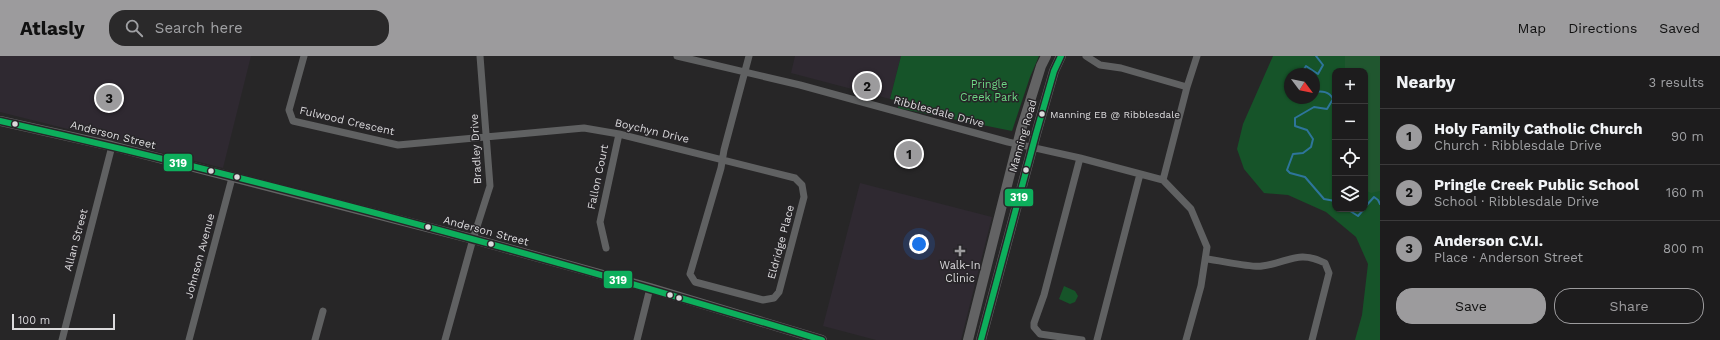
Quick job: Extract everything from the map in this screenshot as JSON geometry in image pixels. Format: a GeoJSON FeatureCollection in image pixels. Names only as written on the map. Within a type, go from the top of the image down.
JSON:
{"type":"FeatureCollection","features":[{"type":"Feature","properties":{"kind":"main road","name":"Manning Road"},"geometry":{"type":"LineString","coordinates":[[968,340],[1018,144],[1041,66],[1046,56]]}},
{"type":"Feature","properties":{"kind":"main road","name":"Manning Road"},"geometry":{"type":"LineString","coordinates":[[981,340],[1032,147],[1054,71],[1061,56]]}},
{"type":"Feature","properties":{"kind":"main road","name":"Anderson Street"},"geometry":{"type":"LineString","coordinates":[[0,121],[112,146],[473,239],[650,288],[822,340]]}},
{"type":"Feature","properties":{"kind":"street","name":"Fulwood Crescent"},"geometry":{"type":"LineString","coordinates":[[304,56],[289,110],[293,121],[398,144],[487,138]]}},
{"type":"Feature","properties":{"kind":"street","name":"Bradley Drive"},"geometry":{"type":"LineString","coordinates":[[445,340],[473,239],[490,186],[480,56]]}},
{"type":"Feature","properties":{"kind":"street","name":"Ribblesdale Drive"},"geometry":{"type":"LineString","coordinates":[[677,56],[800,85],[1018,144],[1080,158],[1163,180]]}},
{"type":"Feature","properties":{"kind":"street"},"geometry":{"type":"LineString","coordinates":[[723,159],[749,56]]}},
{"type":"Feature","properties":{"kind":"street"},"geometry":{"type":"LineString","coordinates":[[1086,56],[1100,65],[1122,68],[1187,87]]}},
{"type":"Feature","properties":{"kind":"street"},"geometry":{"type":"LineString","coordinates":[[1187,340],[1201,286],[1207,247],[1191,209],[1163,180],[1187,87],[1198,56]]}},
{"type":"Feature","properties":{"kind":"street","name":"Boychyn Drive"},"geometry":{"type":"LineString","coordinates":[[487,138],[584,128],[619,134],[723,159]]}},
{"type":"Feature","properties":{"kind":"street","name":"Fallon Court"},"geometry":{"type":"LineString","coordinates":[[606,248],[600,222],[619,134]]}},
{"type":"Feature","properties":{"kind":"street","name":"Allan Street"},"geometry":{"type":"LineString","coordinates":[[62,340],[112,146]]}},
{"type":"Feature","properties":{"kind":"street"},"geometry":{"type":"LineString","coordinates":[[1080,158],[1044,295],[1034,327],[1040,334],[1082,340]]}},
{"type":"Feature","properties":{"kind":"street","name":"Eldridge Place"},"geometry":{"type":"LineString","coordinates":[[723,159],[795,178],[802,185],[804,197],[779,292],[774,298],[763,300],[695,282],[690,274],[723,159]]}},
{"type":"Feature","properties":{"kind":"street"},"geometry":{"type":"LineString","coordinates":[[1097,340],[1140,174]]}},
{"type":"Feature","properties":{"kind":"street","name":"Johnson Avenue"},"geometry":{"type":"LineString","coordinates":[[189,340],[232,178]]}},
{"type":"Feature","properties":{"kind":"street"},"geometry":{"type":"LineString","coordinates":[[1206,259],[1261,267],[1296,256],[1315,258],[1325,263],[1329,273],[1312,340]]}},
{"type":"Feature","properties":{"kind":"street"},"geometry":{"type":"LineString","coordinates":[[637,340],[650,288]]}},
{"type":"Feature","properties":{"kind":"street"},"geometry":{"type":"LineString","coordinates":[[315,340],[323,311]]}},
{"type":"Feature","properties":{"kind":"shaded area"},"geometry":{"type":"Polygon","coordinates":[[[0,56],[251,56],[223,168],[0,112],[0,56]]]}},
{"type":"Feature","properties":{"kind":"shaded area"},"geometry":{"type":"Polygon","coordinates":[[[795,56],[901,56],[890,99],[791,73],[795,56]]]}},
{"type":"Feature","properties":{"kind":"shaded area"},"geometry":{"type":"Polygon","coordinates":[[[860,183],[992,217],[961,340],[876,340],[823,326],[860,183]]]}},
{"type":"Feature","properties":{"kind":"green space","name":"Pringle Creek Park"},"geometry":{"type":"Polygon","coordinates":[[[901,56],[1039,56],[1030,77],[1012,131],[898,108],[899,101],[890,99],[901,56]]]}},
{"type":"Feature","properties":{"kind":"green space"},"geometry":{"type":"Polygon","coordinates":[[[1273,56],[1380,56],[1380,340],[1355,340],[1362,315],[1368,264],[1356,237],[1326,212],[1288,195],[1264,193],[1244,169],[1237,149],[1243,124],[1273,56]]]}},
{"type":"Feature","properties":{"kind":"green space"},"geometry":{"type":"Polygon","coordinates":[[[1345,56],[1380,56],[1380,191],[1371,193],[1368,192],[1368,68],[1345,68],[1345,56]]]}},
{"type":"Feature","properties":{"kind":"green space"},"geometry":{"type":"Polygon","coordinates":[[[1064,286],[1075,291],[1078,296],[1075,302],[1070,304],[1059,299],[1064,286]]]}},
{"type":"Feature","properties":{"kind":"waterway"},"geometry":{"type":"LineString","coordinates":[[1316,56],[1323,65],[1320,70]]}},
{"type":"Feature","properties":{"kind":"waterway"},"geometry":{"type":"LineString","coordinates":[[1305,68],[1306,66],[1309,68]]}},
{"type":"Feature","properties":{"kind":"waterway"},"geometry":{"type":"LineString","coordinates":[[1320,92],[1329,94],[1333,99],[1327,109],[1314,107],[1295,118],[1295,126],[1307,130],[1313,139],[1311,147],[1303,153],[1293,154],[1287,170],[1290,173],[1305,177],[1324,199],[1332,200]]}},
{"type":"Feature","properties":{"kind":"waterway"},"geometry":{"type":"LineString","coordinates":[[1368,204],[1374,197],[1380,204]]}},
{"type":"Feature","properties":{"kind":"waterway"},"geometry":{"type":"LineString","coordinates":[[1352,212],[1358,216],[1361,212]]}},
{"type":"Feature","properties":{"kind":"transit line","name":"319"},"geometry":{"type":"LineString","coordinates":[[981,340],[1036,134],[1054,71],[1061,56]]}},
{"type":"Feature","properties":{"kind":"transit line","name":"319"},"geometry":{"type":"LineString","coordinates":[[0,121],[207,170],[413,223],[618,280],[822,340]]}},
{"type":"Feature","properties":{"kind":"place","name":"Pringle Creek Public School"},"geometry":{"type":"Point","coordinates":[867,86]}},
{"type":"Feature","properties":{"kind":"place","name":"Anderson C.V.I."},"geometry":{"type":"Point","coordinates":[109,98]}},
{"type":"Feature","properties":{"kind":"place","name":"Manning EB @ Ribblesdale"},"geometry":{"type":"Point","coordinates":[1042,114]}},
{"type":"Feature","properties":{"kind":"place","name":"Holy Family Catholic Church"},"geometry":{"type":"Point","coordinates":[909,154]}},
{"type":"Feature","properties":{"kind":"place","name":"Walk-In Clinic"},"geometry":{"type":"Point","coordinates":[960,251]}}]}
